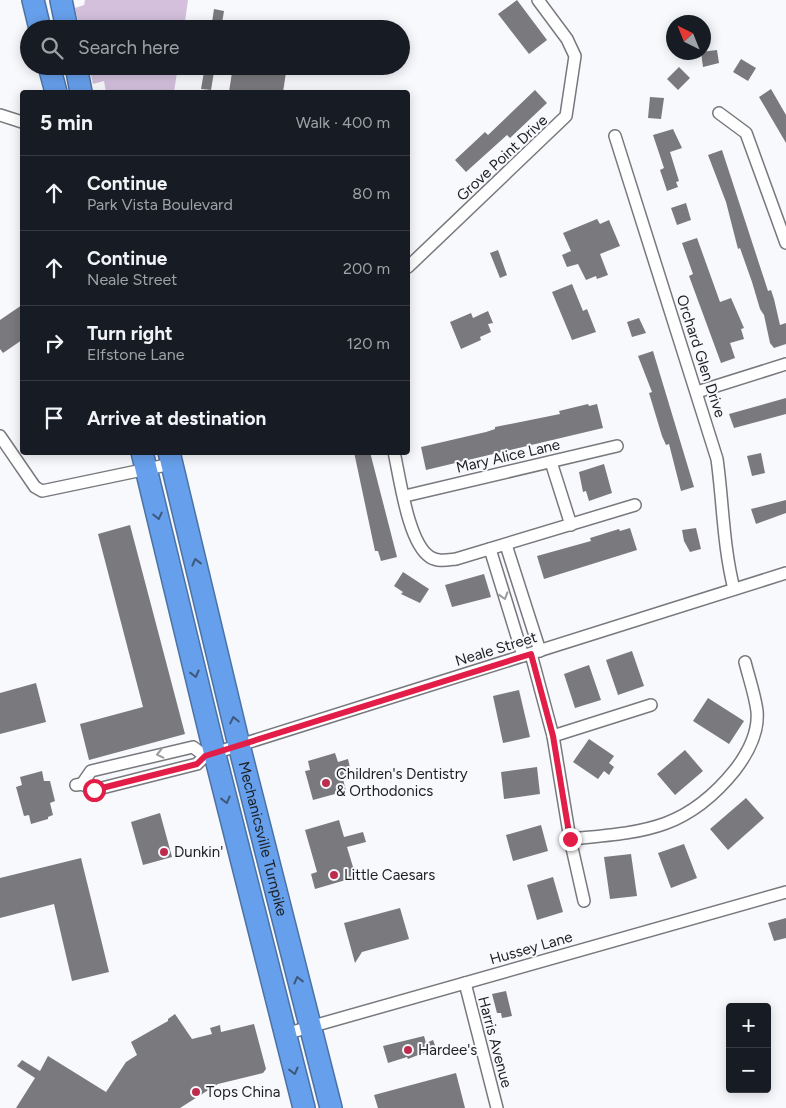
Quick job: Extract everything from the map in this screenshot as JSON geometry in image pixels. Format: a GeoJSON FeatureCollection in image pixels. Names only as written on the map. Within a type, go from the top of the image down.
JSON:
{"type":"FeatureCollection","features":[{"type":"Feature","properties":{"kind":"highway"},"geometry":{"type":"LineString","coordinates":[[32,0],[38,20]]}},
{"type":"Feature","properties":{"kind":"highway"},"geometry":{"type":"LineString","coordinates":[[61,0],[65,20]]}},
{"type":"Feature","properties":{"kind":"highway"},"geometry":{"type":"LineString","coordinates":[[51,75],[55,90]]}},
{"type":"Feature","properties":{"kind":"highway"},"geometry":{"type":"LineString","coordinates":[[78,75],[81,90]]}},
{"type":"Feature","properties":{"kind":"highway","name":"Mechanicsville Turnpike"},"geometry":{"type":"LineString","coordinates":[[170,458],[215,637],[239,746],[331,1108]]}},
{"type":"Feature","properties":{"kind":"highway","name":"Mechanicsville Turnpike"},"geometry":{"type":"LineString","coordinates":[[144,461],[210,754],[304,1108]]}},
{"type":"Feature","properties":{"kind":"street","name":"Grove Point Drive"},"geometry":{"type":"LineString","coordinates":[[410,265],[566,116],[575,56],[567,39],[538,0]]}},
{"type":"Feature","properties":{"kind":"street"},"geometry":{"type":"LineString","coordinates":[[719,113],[746,133],[786,243]]}},
{"type":"Feature","properties":{"kind":"street"},"geometry":{"type":"LineString","coordinates":[[0,115],[20,121]]}},
{"type":"Feature","properties":{"kind":"street","name":"Orchard Glen Drive"},"geometry":{"type":"LineString","coordinates":[[615,136],[717,459],[722,494],[723,525],[734,589]]}},
{"type":"Feature","properties":{"kind":"street"},"geometry":{"type":"LineString","coordinates":[[697,392],[786,364]]}},
{"type":"Feature","properties":{"kind":"street"},"geometry":{"type":"LineString","coordinates":[[0,436],[42,491],[144,461],[170,458]]}},
{"type":"Feature","properties":{"kind":"street","name":"Mary Alice Lane"},"geometry":{"type":"LineString","coordinates":[[404,496],[618,446]]}},
{"type":"Feature","properties":{"kind":"street"},"geometry":{"type":"LineString","coordinates":[[395,455],[415,538],[429,557],[439,561],[456,559],[635,505]]}},
{"type":"Feature","properties":{"kind":"street"},"geometry":{"type":"LineString","coordinates":[[551,462],[571,525]]}},
{"type":"Feature","properties":{"kind":"street"},"geometry":{"type":"LineString","coordinates":[[506,544],[531,654],[553,736],[570,839],[584,901]]}},
{"type":"Feature","properties":{"kind":"street"},"geometry":{"type":"LineString","coordinates":[[490,549],[531,654]]}},
{"type":"Feature","properties":{"kind":"street","name":"Neale Street"},"geometry":{"type":"LineString","coordinates":[[210,754],[193,747],[91,771],[79,784],[94,790],[197,764],[210,754],[786,573]]}},
{"type":"Feature","properties":{"kind":"street"},"geometry":{"type":"LineString","coordinates":[[570,839],[651,829],[671,823],[689,814],[717,791],[751,747],[755,729],[757,711],[745,662]]}},
{"type":"Feature","properties":{"kind":"street"},"geometry":{"type":"LineString","coordinates":[[553,736],[651,705]]}},
{"type":"Feature","properties":{"kind":"street","name":"Hussey Lane"},"geometry":{"type":"LineString","coordinates":[[285,1034],[786,892]]}},
{"type":"Feature","properties":{"kind":"street","name":"Harris Avenue"},"geometry":{"type":"LineString","coordinates":[[464,983],[497,1108]]}},
{"type":"Feature","properties":{"kind":"shaded area"},"geometry":{"type":"Polygon","coordinates":[[[85,0],[188,0],[185,20],[78,20],[75,8],[84,5],[85,0]]]}},
{"type":"Feature","properties":{"kind":"shaded area"},"geometry":{"type":"Polygon","coordinates":[[[91,75],[177,75],[174,90],[106,90],[104,81],[93,84],[91,75]]]}},
{"type":"Feature","properties":{"kind":"building"},"geometry":{"type":"Polygon","coordinates":[[[517,0],[547,40],[529,54],[498,14],[517,0]]]}},
{"type":"Feature","properties":{"kind":"building"},"geometry":{"type":"Polygon","coordinates":[[[214,9],[224,11],[222,20],[212,20],[214,9]]]}},
{"type":"Feature","properties":{"kind":"building"},"geometry":{"type":"Polygon","coordinates":[[[717,50],[719,63],[703,67],[702,60],[711,60],[711,51],[717,50]]]}},
{"type":"Feature","properties":{"kind":"building"},"geometry":{"type":"Polygon","coordinates":[[[741,59],[756,68],[748,81],[733,72],[741,59]]]}},
{"type":"Feature","properties":{"kind":"building"},"geometry":{"type":"Polygon","coordinates":[[[679,67],[690,78],[678,90],[667,79],[679,67]]]}},
{"type":"Feature","properties":{"kind":"building"},"geometry":{"type":"Polygon","coordinates":[[[203,75],[214,75],[211,90],[201,89],[203,75]]]}},
{"type":"Feature","properties":{"kind":"building"},"geometry":{"type":"Polygon","coordinates":[[[232,75],[286,75],[283,90],[229,90],[232,75]]]}},
{"type":"Feature","properties":{"kind":"building"},"geometry":{"type":"Polygon","coordinates":[[[771,89],[786,115],[786,143],[759,97],[771,89]]]}},
{"type":"Feature","properties":{"kind":"building"},"geometry":{"type":"Polygon","coordinates":[[[535,90],[547,103],[510,138],[507,135],[466,172],[455,160],[485,132],[488,135],[535,90]]]}},
{"type":"Feature","properties":{"kind":"building"},"geometry":{"type":"Polygon","coordinates":[[[650,97],[664,98],[661,119],[648,118],[650,97]]]}},
{"type":"Feature","properties":{"kind":"building"},"geometry":{"type":"Polygon","coordinates":[[[673,129],[682,148],[670,152],[679,181],[676,182],[678,187],[667,191],[660,170],[664,168],[653,135],[673,129]]]}},
{"type":"Feature","properties":{"kind":"building"},"geometry":{"type":"Polygon","coordinates":[[[722,150],[768,291],[771,290],[774,299],[780,325],[786,323],[786,344],[774,348],[770,343],[764,315],[760,309],[740,248],[738,249],[726,202],[708,155],[722,150]]]}},
{"type":"Feature","properties":{"kind":"building"},"geometry":{"type":"Polygon","coordinates":[[[686,203],[691,220],[677,225],[671,208],[686,203]]]}},
{"type":"Feature","properties":{"kind":"building"},"geometry":{"type":"Polygon","coordinates":[[[597,219],[600,224],[609,220],[620,246],[600,254],[608,275],[597,279],[596,276],[586,280],[578,264],[567,267],[562,255],[571,251],[563,233],[597,219]]]}},
{"type":"Feature","properties":{"kind":"building"},"geometry":{"type":"Polygon","coordinates":[[[697,238],[720,302],[731,298],[744,328],[741,329],[744,339],[730,343],[735,358],[721,363],[689,276],[693,274],[682,243],[697,238]]]}},
{"type":"Feature","properties":{"kind":"building"},"geometry":{"type":"Polygon","coordinates":[[[498,250],[507,275],[500,278],[490,253],[498,250]]]}},
{"type":"Feature","properties":{"kind":"building"},"geometry":{"type":"Polygon","coordinates":[[[572,284],[583,311],[587,309],[596,332],[572,340],[552,292],[572,284]]]}},
{"type":"Feature","properties":{"kind":"building"},"geometry":{"type":"Polygon","coordinates":[[[20,306],[20,341],[3,353],[0,349],[0,320],[20,306]]]}},
{"type":"Feature","properties":{"kind":"building"},"geometry":{"type":"Polygon","coordinates":[[[488,311],[493,323],[488,324],[491,332],[480,337],[481,340],[461,349],[450,322],[471,313],[473,318],[488,311]]]}},
{"type":"Feature","properties":{"kind":"building"},"geometry":{"type":"Polygon","coordinates":[[[639,318],[646,333],[632,337],[627,322],[639,318]]]}},
{"type":"Feature","properties":{"kind":"building"},"geometry":{"type":"Polygon","coordinates":[[[653,351],[694,487],[681,491],[669,444],[666,445],[662,436],[649,393],[652,392],[638,356],[653,351]]]}},
{"type":"Feature","properties":{"kind":"building"},"geometry":{"type":"Polygon","coordinates":[[[786,398],[786,414],[734,428],[729,414],[786,398]]]}},
{"type":"Feature","properties":{"kind":"building"},"geometry":{"type":"Polygon","coordinates":[[[588,404],[589,406],[597,404],[603,428],[426,470],[421,447],[486,432],[495,429],[495,427],[560,414],[559,411],[588,404]]]}},
{"type":"Feature","properties":{"kind":"building"},"geometry":{"type":"Polygon","coordinates":[[[761,453],[765,473],[752,476],[747,456],[761,453]]]}},
{"type":"Feature","properties":{"kind":"building"},"geometry":{"type":"Polygon","coordinates":[[[355,455],[371,455],[397,557],[381,561],[378,551],[375,551],[355,455]]]}},
{"type":"Feature","properties":{"kind":"building"},"geometry":{"type":"Polygon","coordinates":[[[604,464],[612,493],[589,501],[586,491],[583,492],[579,472],[604,464]]]}},
{"type":"Feature","properties":{"kind":"building"},"geometry":{"type":"Polygon","coordinates":[[[786,500],[786,513],[756,524],[751,509],[786,500]]]}},
{"type":"Feature","properties":{"kind":"building"},"geometry":{"type":"Polygon","coordinates":[[[130,525],[185,734],[89,760],[80,724],[143,707],[98,534],[130,525]]]}},
{"type":"Feature","properties":{"kind":"building"},"geometry":{"type":"Polygon","coordinates":[[[630,528],[637,550],[544,579],[537,556],[591,541],[590,538],[619,529],[620,531],[630,528]]]}},
{"type":"Feature","properties":{"kind":"building"},"geometry":{"type":"Polygon","coordinates":[[[696,528],[701,549],[690,552],[684,541],[682,530],[696,528]]]}},
{"type":"Feature","properties":{"kind":"building"},"geometry":{"type":"Polygon","coordinates":[[[403,572],[429,589],[420,603],[401,594],[403,592],[394,586],[403,572]]]}},
{"type":"Feature","properties":{"kind":"building"},"geometry":{"type":"Polygon","coordinates":[[[484,574],[491,597],[452,607],[445,585],[484,574]]]}},
{"type":"Feature","properties":{"kind":"building"},"geometry":{"type":"Polygon","coordinates":[[[632,651],[644,686],[618,695],[606,660],[632,651]]]}},
{"type":"Feature","properties":{"kind":"building"},"geometry":{"type":"Polygon","coordinates":[[[589,665],[601,700],[575,708],[564,674],[589,665]]]}},
{"type":"Feature","properties":{"kind":"building"},"geometry":{"type":"Polygon","coordinates":[[[36,683],[46,722],[0,734],[0,693],[36,683]]]}},
{"type":"Feature","properties":{"kind":"building"},"geometry":{"type":"Polygon","coordinates":[[[519,690],[530,737],[503,743],[493,696],[519,690]]]}},
{"type":"Feature","properties":{"kind":"building"},"geometry":{"type":"Polygon","coordinates":[[[708,698],[744,721],[729,744],[693,721],[708,698]]]}},
{"type":"Feature","properties":{"kind":"building"},"geometry":{"type":"Polygon","coordinates":[[[589,739],[614,756],[609,763],[614,767],[609,775],[604,771],[598,779],[573,762],[589,739]]]}},
{"type":"Feature","properties":{"kind":"building"},"geometry":{"type":"Polygon","coordinates":[[[685,750],[703,771],[675,795],[657,774],[685,750]]]}},
{"type":"Feature","properties":{"kind":"building","name":"Children's Dentistry & Orthodonics"},"geometry":{"type":"Polygon","coordinates":[[[335,753],[338,762],[348,759],[351,772],[342,775],[346,791],[313,800],[305,771],[310,770],[308,761],[335,753]]]}},
{"type":"Feature","properties":{"kind":"building"},"geometry":{"type":"Polygon","coordinates":[[[537,767],[540,794],[504,799],[501,772],[537,767]]]}},
{"type":"Feature","properties":{"kind":"building"},"geometry":{"type":"Polygon","coordinates":[[[42,771],[44,781],[50,781],[55,801],[50,803],[53,815],[48,817],[48,819],[31,824],[29,815],[24,816],[16,787],[22,785],[20,777],[42,771]]]}},
{"type":"Feature","properties":{"kind":"building"},"geometry":{"type":"Polygon","coordinates":[[[746,798],[764,818],[728,850],[710,829],[746,798]]]}},
{"type":"Feature","properties":{"kind":"building"},"geometry":{"type":"Polygon","coordinates":[[[160,813],[172,857],[143,865],[131,822],[160,813]]]}},
{"type":"Feature","properties":{"kind":"building"},"geometry":{"type":"Polygon","coordinates":[[[339,820],[344,837],[363,832],[366,842],[347,847],[356,877],[315,889],[311,874],[317,872],[305,830],[339,820]]]}},
{"type":"Feature","properties":{"kind":"building"},"geometry":{"type":"Polygon","coordinates":[[[541,825],[548,851],[513,861],[506,835],[541,825]]]}},
{"type":"Feature","properties":{"kind":"building"},"geometry":{"type":"Polygon","coordinates":[[[684,844],[697,878],[671,888],[658,853],[684,844]]]}},
{"type":"Feature","properties":{"kind":"building"},"geometry":{"type":"Polygon","coordinates":[[[631,854],[637,896],[610,899],[604,857],[631,854]]]}},
{"type":"Feature","properties":{"kind":"building"},"geometry":{"type":"Polygon","coordinates":[[[81,858],[109,972],[72,981],[54,904],[0,918],[0,878],[81,858]]]}},
{"type":"Feature","properties":{"kind":"building"},"geometry":{"type":"Polygon","coordinates":[[[553,877],[563,912],[537,920],[527,885],[553,877]]]}},
{"type":"Feature","properties":{"kind":"building"},"geometry":{"type":"Polygon","coordinates":[[[400,908],[409,939],[362,952],[355,963],[344,923],[400,908]]]}},
{"type":"Feature","properties":{"kind":"building"},"geometry":{"type":"Polygon","coordinates":[[[786,918],[786,938],[774,941],[768,923],[786,918]]]}},
{"type":"Feature","properties":{"kind":"building"},"geometry":{"type":"Polygon","coordinates":[[[506,991],[512,1016],[502,1018],[501,1013],[497,1013],[492,994],[506,991]]]}},
{"type":"Feature","properties":{"kind":"building"},"geometry":{"type":"Polygon","coordinates":[[[175,1014],[192,1039],[212,1034],[210,1028],[220,1025],[221,1032],[254,1024],[266,1069],[263,1073],[218,1084],[180,1108],[16,1108],[35,1078],[17,1066],[22,1060],[40,1071],[48,1056],[106,1092],[126,1062],[137,1055],[131,1042],[168,1021],[175,1014]]]}},
{"type":"Feature","properties":{"kind":"building","name":"Hardee's"},"geometry":{"type":"Polygon","coordinates":[[[424,1036],[426,1043],[433,1040],[436,1048],[408,1059],[407,1057],[388,1063],[383,1046],[424,1036]]]}},
{"type":"Feature","properties":{"kind":"building"},"geometry":{"type":"Polygon","coordinates":[[[456,1073],[465,1108],[378,1108],[374,1095],[456,1073]]]}},
{"type":"Feature","properties":{"kind":"place","name":"Children's Dentistry & Orthodonics"},"geometry":{"type":"Point","coordinates":[326,783]}},
{"type":"Feature","properties":{"kind":"place","name":"Dunkin'"},"geometry":{"type":"Point","coordinates":[164,852]}},
{"type":"Feature","properties":{"kind":"place","name":"Little Caesars"},"geometry":{"type":"Point","coordinates":[334,875]}},
{"type":"Feature","properties":{"kind":"place","name":"Hardee's"},"geometry":{"type":"Point","coordinates":[408,1050]}},
{"type":"Feature","properties":{"kind":"place","name":"Tops China"},"geometry":{"type":"Point","coordinates":[196,1092]}},
{"type":"Feature","properties":{"kind":"route"},"geometry":{"type":"LineString","coordinates":[[94,790],[197,764],[205,756],[531,654],[553,736],[570,839]]}}]}
